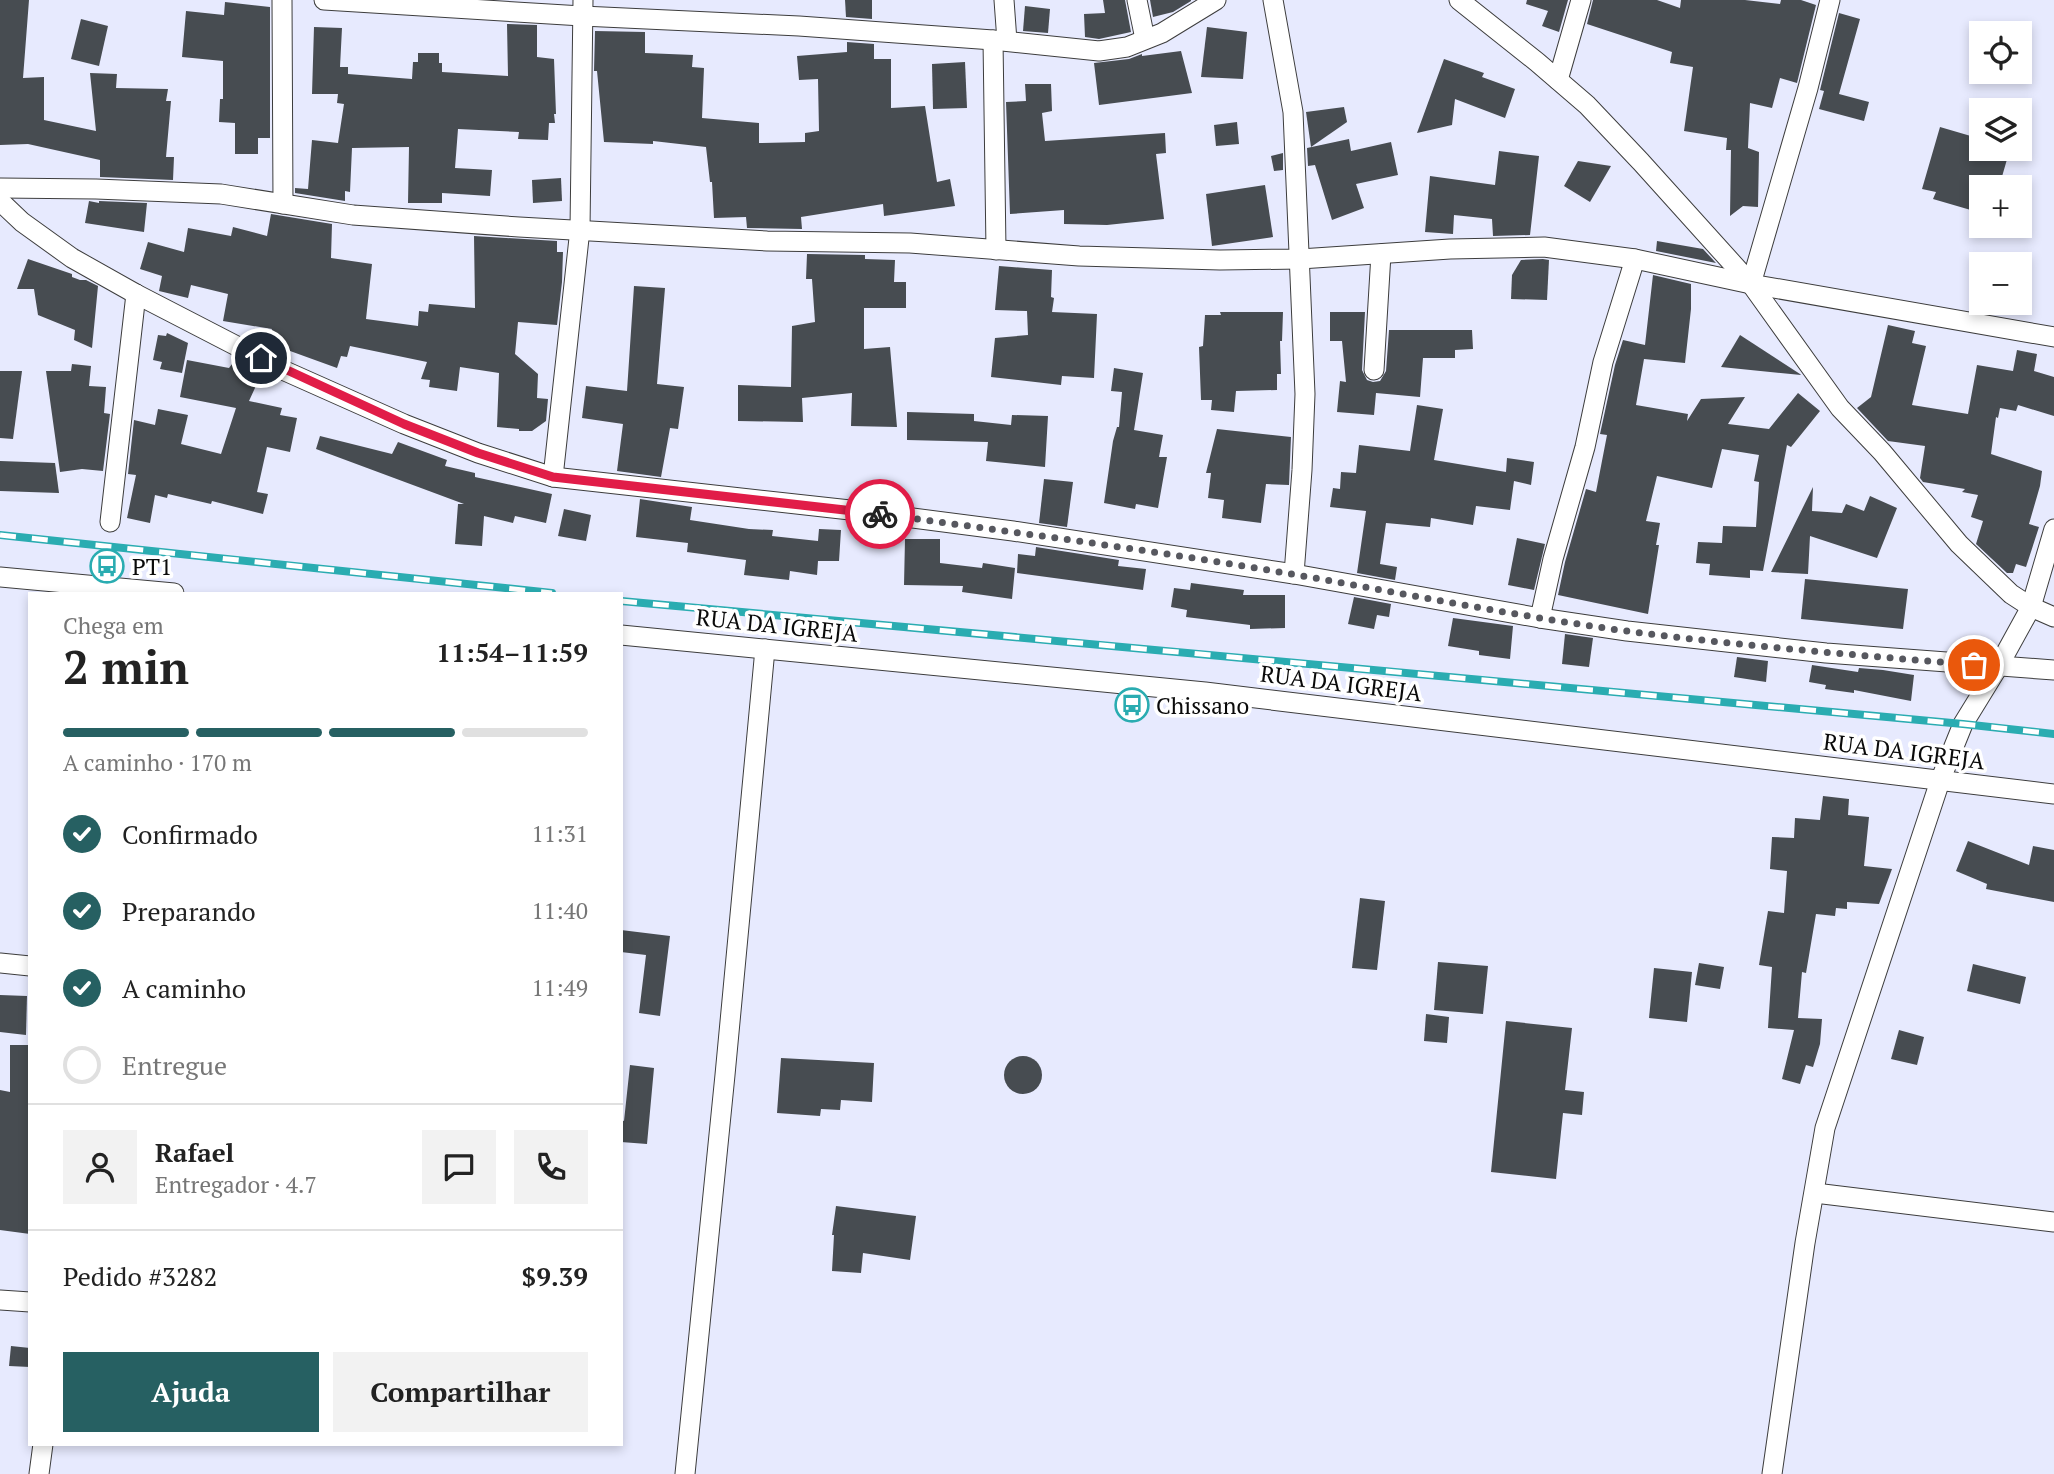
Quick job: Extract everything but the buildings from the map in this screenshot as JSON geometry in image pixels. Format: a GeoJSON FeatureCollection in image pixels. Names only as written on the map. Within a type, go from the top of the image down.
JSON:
{"type":"FeatureCollection","features":[{"type":"Feature","properties":{"kind":"street"},"geometry":{"type":"LineString","coordinates":[[282,0],[283,205]]}},
{"type":"Feature","properties":{"kind":"street"},"geometry":{"type":"LineString","coordinates":[[324,0],[583,8],[1000,40],[1099,51],[1127,47],[1162,33],[1216,0]]}},
{"type":"Feature","properties":{"kind":"street"},"geometry":{"type":"LineString","coordinates":[[996,250],[1000,40],[1004,0]]}},
{"type":"Feature","properties":{"kind":"street"},"geometry":{"type":"LineString","coordinates":[[1138,0],[1145,40]]}},
{"type":"Feature","properties":{"kind":"street"},"geometry":{"type":"LineString","coordinates":[[1273,0],[1293,112],[1305,394],[1303,470],[1294,574]]}},
{"type":"Feature","properties":{"kind":"street"},"geometry":{"type":"LineString","coordinates":[[1459,0],[1587,105],[1751,284],[1840,408],[1882,452],[1959,544],[2011,594],[2054,617]]}},
{"type":"Feature","properties":{"kind":"street"},"geometry":{"type":"LineString","coordinates":[[1558,80],[1581,0]]}},
{"type":"Feature","properties":{"kind":"street"},"geometry":{"type":"LineString","coordinates":[[1751,284],[1808,88],[1830,0]]}},
{"type":"Feature","properties":{"kind":"street"},"geometry":{"type":"LineString","coordinates":[[553,477],[580,229],[583,8]]}},
{"type":"Feature","properties":{"kind":"street"},"geometry":{"type":"LineString","coordinates":[[0,188],[221,194],[353,215],[519,227],[767,241],[910,243],[1079,256],[1300,259],[1544,247],[1635,260],[1751,284],[2054,337]]}},
{"type":"Feature","properties":{"kind":"street"},"geometry":{"type":"LineString","coordinates":[[0,201],[22,222],[72,258],[285,370],[404,424],[478,453],[553,477],[859,511],[1026,533],[1294,574],[1628,631],[1800,650],[2054,670]]}},
{"type":"Feature","properties":{"kind":"street"},"geometry":{"type":"LineString","coordinates":[[1374,370],[1381,254]]}},
{"type":"Feature","properties":{"kind":"street"},"geometry":{"type":"LineString","coordinates":[[1540,618],[1553,559],[1585,447],[1603,362],[1635,260]]}},
{"type":"Feature","properties":{"kind":"street"},"geometry":{"type":"LineString","coordinates":[[110,522],[136,294]]}},
{"type":"Feature","properties":{"kind":"street"},"geometry":{"type":"LineString","coordinates":[[1773,1474],[1805,1243],[1825,1128],[1940,781],[1963,724],[2031,607],[2054,529]]}},
{"type":"Feature","properties":{"kind":"street"},"geometry":{"type":"LineString","coordinates":[[0,577],[135,592]]}},
{"type":"Feature","properties":{"kind":"street","name":"RUA DA IGREJA"},"geometry":{"type":"LineString","coordinates":[[623,635],[1205,692],[2054,794]]}},
{"type":"Feature","properties":{"kind":"street"},"geometry":{"type":"LineString","coordinates":[[685,1474],[765,649]]}},
{"type":"Feature","properties":{"kind":"street"},"geometry":{"type":"LineString","coordinates":[[0,963],[28,966]]}},
{"type":"Feature","properties":{"kind":"street"},"geometry":{"type":"LineString","coordinates":[[1815,1193],[2054,1222]]}},
{"type":"Feature","properties":{"kind":"street"},"geometry":{"type":"LineString","coordinates":[[0,1300],[28,1303]]}},
{"type":"Feature","properties":{"kind":"street"},"geometry":{"type":"LineString","coordinates":[[39,1474],[43,1446]]}},
{"type":"Feature","properties":{"kind":"railway"},"geometry":{"type":"LineString","coordinates":[[0,535],[542,592]]}},
{"type":"Feature","properties":{"kind":"railway"},"geometry":{"type":"LineString","coordinates":[[623,601],[2054,734]]}},
{"type":"Feature","properties":{"kind":"way so far"},"geometry":{"type":"LineString","coordinates":[[880,514],[1013,531],[1294,574],[1628,631],[1826,653],[1974,665]]}},
{"type":"Feature","properties":{"kind":"place","name":"PT1"},"geometry":{"type":"Point","coordinates":[107,566]}},
{"type":"Feature","properties":{"kind":"place","name":"Chissano"},"geometry":{"type":"Point","coordinates":[1132,705]}},
{"type":"Feature","properties":{"kind":"route"},"geometry":{"type":"LineString","coordinates":[[261,358],[404,424],[478,453],[553,477],[880,514]]}}]}
